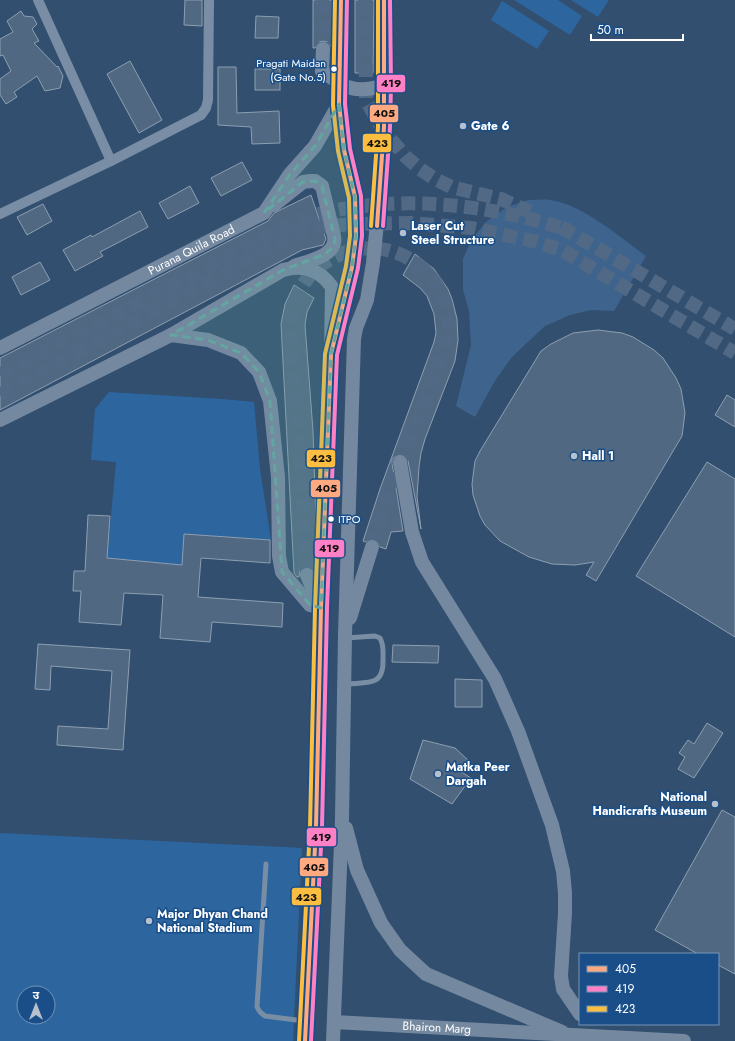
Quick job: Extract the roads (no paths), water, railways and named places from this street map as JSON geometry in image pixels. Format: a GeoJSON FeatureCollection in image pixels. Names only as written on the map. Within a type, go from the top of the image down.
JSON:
{"type":"FeatureCollection","features":[{"type":"Feature","properties":{"kind":"main road"},"geometry":{"type":"LineString","coordinates":[[331,354],[352,268],[356,236],[355,197],[344,150],[339,104],[341,0]]}},
{"type":"Feature","properties":{"kind":"main road"},"geometry":{"type":"LineString","coordinates":[[333,1041],[342,819],[345,636],[354,340],[356,328],[367,300],[373,263],[379,203],[384,135],[384,0]]}},
{"type":"Feature","properties":{"kind":"main road"},"geometry":{"type":"LineString","coordinates":[[323,49],[322,71],[340,84],[362,91],[385,85]]}},
{"type":"Feature","properties":{"kind":"main road","name":"Purana Quila Road"},"geometry":{"type":"LineString","coordinates":[[0,348],[264,213],[290,174],[315,146],[339,104]]}},
{"type":"Feature","properties":{"kind":"main road"},"geometry":{"type":"LineString","coordinates":[[0,420],[171,335],[283,270],[325,254],[333,247],[335,240],[322,186],[315,181],[303,182],[264,213]]}},
{"type":"Feature","properties":{"kind":"main road"},"geometry":{"type":"LineString","coordinates":[[283,270],[299,267],[314,270],[322,275],[332,287],[331,354],[321,608],[316,827],[305,1041]]}},
{"type":"Feature","properties":{"kind":"main road"},"geometry":{"type":"LineString","coordinates":[[171,335],[208,340],[241,353],[259,372],[270,401],[278,477],[279,556],[282,572],[310,604],[321,608]]}},
{"type":"Feature","properties":{"kind":"main road"},"geometry":{"type":"LineString","coordinates":[[400,462],[412,532],[422,562],[495,679],[518,731],[552,825],[563,871],[565,893],[561,976],[563,989],[579,1013]]}},
{"type":"Feature","properties":{"kind":"main road"},"geometry":{"type":"LineString","coordinates":[[345,636],[372,548]]}},
{"type":"Feature","properties":{"kind":"main road"},"geometry":{"type":"LineString","coordinates":[[307,576],[321,608]]}},
{"type":"Feature","properties":{"kind":"main road"},"geometry":{"type":"LineString","coordinates":[[342,819],[347,831],[357,870],[381,923],[400,950],[426,974],[570,1036]]}},
{"type":"Feature","properties":{"kind":"main road","name":"Bhairon Marg"},"geometry":{"type":"LineString","coordinates":[[334,1022],[684,1041]]}},
{"type":"Feature","properties":{"kind":"main road"},"geometry":{"type":"LineString","coordinates":[[587,1025],[594,1036]]}},
{"type":"Feature","properties":{"kind":"street"},"geometry":{"type":"LineString","coordinates":[[38,0],[111,160]]}},
{"type":"Feature","properties":{"kind":"street"},"geometry":{"type":"LineString","coordinates":[[0,214],[201,115],[208,100],[209,0]]}},
{"type":"Feature","properties":{"kind":"lane"},"geometry":{"type":"LineString","coordinates":[[344,684],[375,681],[384,671],[383,643],[380,638],[375,636],[345,636]]}},
{"type":"Feature","properties":{"kind":"lane"},"geometry":{"type":"LineString","coordinates":[[266,864],[257,1007],[265,1016],[305,1021]]}},
{"type":"Feature","properties":{"kind":"tunnel"},"geometry":{"type":"LineString","coordinates":[[322,0],[323,49]]}},
{"type":"Feature","properties":{"kind":"tunnel"},"geometry":{"type":"LineString","coordinates":[[365,0],[366,100],[383,130],[406,157],[435,179],[451,187],[501,199],[530,212]]}},
{"type":"Feature","properties":{"kind":"tunnel"},"geometry":{"type":"LineString","coordinates":[[0,375],[297,220],[331,211],[399,203],[433,204],[468,207],[502,213],[536,220],[569,230]]}},
{"type":"Feature","properties":{"kind":"tunnel"},"geometry":{"type":"LineString","coordinates":[[0,395],[298,233],[321,227],[351,224],[411,223],[472,228],[533,241],[562,250],[735,353]]}},
{"type":"Feature","properties":{"kind":"tunnel"},"geometry":{"type":"LineString","coordinates":[[561,227],[735,329]]}},
{"type":"Feature","properties":{"kind":"tunnel"},"geometry":{"type":"LineString","coordinates":[[307,575],[292,345],[293,314],[295,303],[300,291],[311,274],[326,262],[343,253],[360,249],[378,249],[396,252],[412,260],[426,271],[437,286],[445,303],[448,321],[447,339],[422,409],[400,462],[372,547]]}},
{"type":"Feature","properties":{"kind":"place","name":"Pragati Maidan (Gate No.5)"},"geometry":{"type":"Point","coordinates":[334,69]}},
{"type":"Feature","properties":{"kind":"place","name":"Gate 6"},"geometry":{"type":"Point","coordinates":[463,126]}},
{"type":"Feature","properties":{"kind":"place","name":"Laser Cut Steel Structure"},"geometry":{"type":"Point","coordinates":[403,233]}},
{"type":"Feature","properties":{"kind":"place","name":"Hall 1"},"geometry":{"type":"Point","coordinates":[574,456]}},
{"type":"Feature","properties":{"kind":"place","name":"ITPO"},"geometry":{"type":"Point","coordinates":[331,519]}},
{"type":"Feature","properties":{"kind":"place","name":"Matka Peer Dargah"},"geometry":{"type":"Point","coordinates":[438,774]}},
{"type":"Feature","properties":{"kind":"place","name":"National Handicrafts Museum"},"geometry":{"type":"Point","coordinates":[715,804]}},
{"type":"Feature","properties":{"kind":"place","name":"Major Dhyan Chand National Stadium"},"geometry":{"type":"Point","coordinates":[149,921]}}]}
